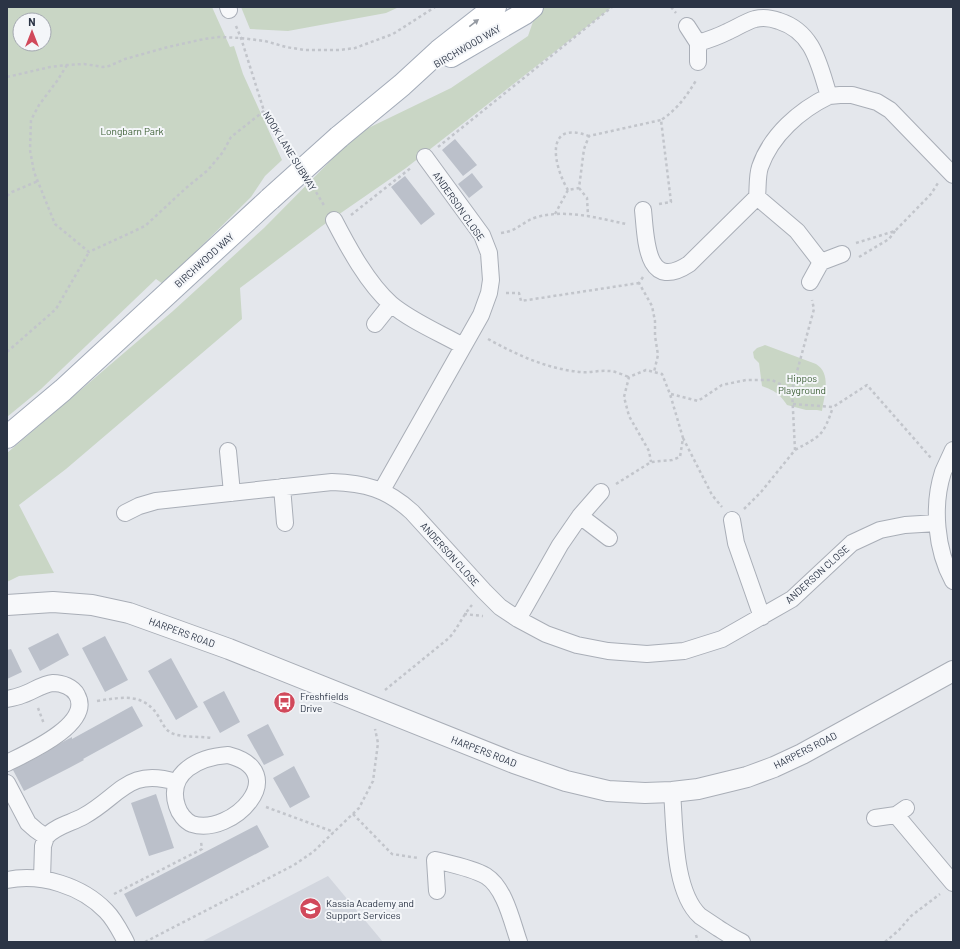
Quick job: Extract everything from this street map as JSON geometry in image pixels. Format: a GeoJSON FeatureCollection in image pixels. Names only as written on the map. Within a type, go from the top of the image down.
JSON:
{"type":"FeatureCollection","features":[{"type":"Feature","properties":{"kind":"main road","name":"BIRCHWOOD WAY"},"geometry":{"type":"LineString","coordinates":[[7,437],[69,384],[338,137],[402,85],[439,51],[495,7]]}},
{"type":"Feature","properties":{"kind":"main road","name":"BIRCHWOOD WAY"},"geometry":{"type":"LineString","coordinates":[[402,85],[525,13],[532,7]]}},
{"type":"Feature","properties":{"kind":"street"},"geometry":{"type":"LineString","coordinates":[[698,43],[774,13],[802,34],[809,42],[829,96]]}},
{"type":"Feature","properties":{"kind":"street"},"geometry":{"type":"LineString","coordinates":[[687,26],[698,43],[698,62]]}},
{"type":"Feature","properties":{"kind":"street"},"geometry":{"type":"LineString","coordinates":[[643,210],[648,254],[652,262],[656,267],[664,271],[672,272],[680,270],[689,264],[757,198],[760,168],[770,145],[804,110],[829,96],[852,95],[877,102],[890,110],[950,171]]}},
{"type":"Feature","properties":{"kind":"street","name":"ANDERSON CLOSE"},"geometry":{"type":"LineString","coordinates":[[382,490],[473,330],[486,304],[489,293],[491,266],[489,253],[482,235],[425,157]]}},
{"type":"Feature","properties":{"kind":"street"},"geometry":{"type":"LineString","coordinates":[[757,198],[797,231],[821,262]]}},
{"type":"Feature","properties":{"kind":"street"},"geometry":{"type":"LineString","coordinates":[[335,223],[360,265],[374,285],[391,304],[463,346]]}},
{"type":"Feature","properties":{"kind":"street"},"geometry":{"type":"LineString","coordinates":[[810,282],[821,262],[842,254]]}},
{"type":"Feature","properties":{"kind":"street"},"geometry":{"type":"LineString","coordinates":[[375,324],[391,304]]}},
{"type":"Feature","properties":{"kind":"street"},"geometry":{"type":"LineString","coordinates":[[953,450],[943,472],[938,496],[938,524],[942,555],[953,581]]}},
{"type":"Feature","properties":{"kind":"street"},"geometry":{"type":"LineString","coordinates":[[228,451],[232,493]]}},
{"type":"Feature","properties":{"kind":"street","name":"ANDERSON CLOSE"},"geometry":{"type":"LineString","coordinates":[[125,513],[139,506],[156,501],[332,482],[361,484],[382,490],[391,495],[412,512],[484,592],[500,607],[518,619],[546,634],[577,645],[608,651],[647,654],[684,651],[722,639],[792,599],[852,543],[880,530],[906,526],[938,524]]}},
{"type":"Feature","properties":{"kind":"street"},"geometry":{"type":"LineString","coordinates":[[282,487],[285,523]]}},
{"type":"Feature","properties":{"kind":"street"},"geometry":{"type":"LineString","coordinates":[[518,619],[560,545],[580,516],[601,492]]}},
{"type":"Feature","properties":{"kind":"street"},"geometry":{"type":"LineString","coordinates":[[580,516],[610,538]]}},
{"type":"Feature","properties":{"kind":"street"},"geometry":{"type":"LineString","coordinates":[[732,520],[736,543],[762,617]]}},
{"type":"Feature","properties":{"kind":"street","name":"HARPERS ROAD"},"geometry":{"type":"LineString","coordinates":[[7,605],[53,602],[92,605],[129,613],[229,649],[514,763],[566,781],[608,791],[645,793],[672,792],[698,789],[747,777],[802,754],[953,671]]}},
{"type":"Feature","properties":{"kind":"street"},"geometry":{"type":"LineString","coordinates":[[7,699],[22,695],[52,683],[66,685],[77,693],[80,703],[78,714],[72,724],[51,739],[7,763]]}},
{"type":"Feature","properties":{"kind":"street"},"geometry":{"type":"LineString","coordinates":[[228,755],[246,761],[253,769],[257,784],[256,792],[251,801],[236,814],[226,820],[210,825],[200,826],[191,823],[184,818],[178,810],[174,799],[176,782],[181,774],[190,766],[202,760],[228,755]]}},
{"type":"Feature","properties":{"kind":"street"},"geometry":{"type":"LineString","coordinates":[[42,879],[43,846],[46,837],[54,830],[84,817],[101,805],[115,792],[130,783],[143,778],[154,777],[176,782]]}},
{"type":"Feature","properties":{"kind":"street"},"geometry":{"type":"LineString","coordinates":[[7,783],[28,823],[46,837]]}},
{"type":"Feature","properties":{"kind":"street"},"geometry":{"type":"LineString","coordinates":[[672,792],[677,857],[681,878],[688,898],[700,915],[742,942]]}},
{"type":"Feature","properties":{"kind":"street"},"geometry":{"type":"LineString","coordinates":[[875,818],[901,811],[948,887]]}},
{"type":"Feature","properties":{"kind":"street"},"geometry":{"type":"LineString","coordinates":[[437,891],[435,860],[462,867],[486,876],[500,891],[519,942]]}},
{"type":"Feature","properties":{"kind":"street"},"geometry":{"type":"LineString","coordinates":[[7,880],[28,878],[42,879],[69,887],[98,903],[114,920],[126,942]]}},
{"type":"Feature","properties":{"kind":"path"},"geometry":{"type":"LineString","coordinates":[[7,77],[50,67],[67,65],[84,64],[103,67],[109,66],[136,56],[204,39],[219,37],[265,41],[304,50],[322,51],[348,49],[374,42],[393,34],[435,7]]}},
{"type":"Feature","properties":{"kind":"path"},"geometry":{"type":"LineString","coordinates":[[335,223],[425,157],[612,7]]}},
{"type":"Feature","properties":{"kind":"path","name":"NOOK LANE SUBWAY"},"geometry":{"type":"LineString","coordinates":[[229,8],[241,38],[264,111],[293,156]]}},
{"type":"Feature","properties":{"kind":"path"},"geometry":{"type":"LineString","coordinates":[[568,190],[564,183],[556,158],[556,144],[560,137],[566,133],[574,132],[589,136],[662,120],[681,104],[698,78],[698,62]]}},
{"type":"Feature","properties":{"kind":"path"},"geometry":{"type":"LineString","coordinates":[[67,65],[39,105],[31,120],[30,150],[34,172],[56,224],[89,252]]}},
{"type":"Feature","properties":{"kind":"path"},"geometry":{"type":"LineString","coordinates":[[7,352],[56,309],[89,252],[145,226],[208,170],[223,152],[231,137],[264,111]]}},
{"type":"Feature","properties":{"kind":"path"},"geometry":{"type":"LineString","coordinates":[[643,210],[672,202],[662,120]]}},
{"type":"Feature","properties":{"kind":"path"},"geometry":{"type":"LineString","coordinates":[[588,216],[587,198],[579,188],[584,148],[589,136]]}},
{"type":"Feature","properties":{"kind":"path"},"geometry":{"type":"LineString","coordinates":[[842,254],[849,245],[895,231],[931,194],[950,171]]}},
{"type":"Feature","properties":{"kind":"path"},"geometry":{"type":"LineString","coordinates":[[7,196],[12,192],[38,181]]}},
{"type":"Feature","properties":{"kind":"path","name":"NOOK LANE SUBWAY"},"geometry":{"type":"LineString","coordinates":[[309,182],[335,223]]}},
{"type":"Feature","properties":{"kind":"path"},"geometry":{"type":"LineString","coordinates":[[554,214],[568,190],[579,188]]}},
{"type":"Feature","properties":{"kind":"path"},"geometry":{"type":"LineString","coordinates":[[482,235],[511,232],[536,217],[554,214],[588,216],[645,229]]}},
{"type":"Feature","properties":{"kind":"path"},"geometry":{"type":"LineString","coordinates":[[489,293],[519,293],[521,301],[639,283],[652,262]]}},
{"type":"Feature","properties":{"kind":"path"},"geometry":{"type":"LineString","coordinates":[[795,450],[792,390],[814,309],[810,282]]}},
{"type":"Feature","properties":{"kind":"path"},"geometry":{"type":"LineString","coordinates":[[639,283],[652,306],[655,321],[655,336],[658,355],[654,372]]}},
{"type":"Feature","properties":{"kind":"path"},"geometry":{"type":"LineString","coordinates":[[473,330],[508,350],[536,363],[582,372],[610,371],[629,377],[646,370],[662,374],[670,394],[683,438],[712,495],[732,520],[760,492],[795,450],[818,438],[824,431],[832,407]]}},
{"type":"Feature","properties":{"kind":"path"},"geometry":{"type":"LineString","coordinates":[[629,377],[624,397],[629,416],[649,451],[651,462]]}},
{"type":"Feature","properties":{"kind":"path"},"geometry":{"type":"LineString","coordinates":[[670,394],[698,401],[722,385],[746,380],[772,380],[792,390]]}},
{"type":"Feature","properties":{"kind":"path"},"geometry":{"type":"LineString","coordinates":[[793,404],[832,407],[867,385],[943,472]]}},
{"type":"Feature","properties":{"kind":"path"},"geometry":{"type":"LineString","coordinates":[[601,492],[651,462],[672,460],[680,456],[683,438]]}},
{"type":"Feature","properties":{"kind":"path"},"geometry":{"type":"LineString","coordinates":[[384,698],[385,690],[457,630],[464,614]]}},
{"type":"Feature","properties":{"kind":"path"},"geometry":{"type":"LineString","coordinates":[[30,691],[51,739]]}},
{"type":"Feature","properties":{"kind":"path"},"geometry":{"type":"LineString","coordinates":[[80,703],[130,697],[144,701],[156,712],[164,727],[174,734],[217,739]]}},
{"type":"Feature","properties":{"kind":"path"},"geometry":{"type":"LineString","coordinates":[[145,942],[294,865],[313,852],[359,808],[373,781],[378,743],[374,725]]}},
{"type":"Feature","properties":{"kind":"path"},"geometry":{"type":"LineString","coordinates":[[251,801],[334,832]]}},
{"type":"Feature","properties":{"kind":"path"},"geometry":{"type":"LineString","coordinates":[[353,814],[392,854],[435,860]]}},
{"type":"Feature","properties":{"kind":"path"},"geometry":{"type":"LineString","coordinates":[[98,903],[202,848],[200,826]]}},
{"type":"Feature","properties":{"kind":"path"},"geometry":{"type":"LineString","coordinates":[[885,942],[899,930],[911,916],[948,887]]}},
{"type":"Feature","properties":{"kind":"shaded area","name":"Kassia Academy and Support Services"},"geometry":{"type":"Polygon","coordinates":[[[328,876],[383,942],[201,942],[328,876]]]}},
{"type":"Feature","properties":{"kind":"green space","name":"Longbarn Park"},"geometry":{"type":"Polygon","coordinates":[[[7,7],[212,7],[230,47],[234,46],[243,74],[282,160],[265,176],[251,197],[163,284],[156,279],[41,389],[7,417],[7,7]]]}},
{"type":"Feature","properties":{"kind":"green space"},"geometry":{"type":"Polygon","coordinates":[[[241,7],[399,7],[386,13],[288,31],[250,29],[241,7]]]}},
{"type":"Feature","properties":{"kind":"green space"},"geometry":{"type":"Polygon","coordinates":[[[544,7],[612,7],[406,168],[322,226],[240,288],[242,319],[66,469],[19,505],[54,573],[19,576],[7,582],[7,453],[173,311],[264,228],[358,133],[451,88],[528,36],[536,13],[544,7]]]}},
{"type":"Feature","properties":{"kind":"green space","name":"Hippos Playground"},"geometry":{"type":"Polygon","coordinates":[[[765,345],[816,364],[821,368],[824,373],[826,386],[822,411],[806,410],[787,405],[776,393],[762,386],[759,363],[754,358],[753,352],[757,348],[765,345]]]}},
{"type":"Feature","properties":{"kind":"building"},"geometry":{"type":"Polygon","coordinates":[[[455,139],[477,165],[463,176],[442,150],[455,139]]]}},
{"type":"Feature","properties":{"kind":"building"},"geometry":{"type":"Polygon","coordinates":[[[472,173],[483,187],[469,198],[458,184],[472,173]]]}},
{"type":"Feature","properties":{"kind":"building"},"geometry":{"type":"Polygon","coordinates":[[[405,176],[435,214],[421,225],[391,187],[405,176]]]}},
{"type":"Feature","properties":{"kind":"building"},"geometry":{"type":"Polygon","coordinates":[[[58,633],[69,655],[40,671],[28,648],[58,633]]]}},
{"type":"Feature","properties":{"kind":"building"},"geometry":{"type":"Polygon","coordinates":[[[105,636],[128,680],[105,692],[82,648],[105,636]]]}},
{"type":"Feature","properties":{"kind":"building"},"geometry":{"type":"Polygon","coordinates":[[[11,649],[22,672],[7,679],[7,650],[11,649]]]}},
{"type":"Feature","properties":{"kind":"building"},"geometry":{"type":"Polygon","coordinates":[[[171,658],[198,707],[176,720],[148,671],[171,658]]]}},
{"type":"Feature","properties":{"kind":"building"},"geometry":{"type":"Polygon","coordinates":[[[224,691],[240,722],[220,733],[203,702],[224,691]]]}},
{"type":"Feature","properties":{"kind":"building"},"geometry":{"type":"Polygon","coordinates":[[[132,706],[143,726],[83,759],[84,760],[24,791],[13,770],[43,754],[42,753],[72,737],[72,739],[132,706]]]}},
{"type":"Feature","properties":{"kind":"building"},"geometry":{"type":"Polygon","coordinates":[[[268,724],[284,755],[264,765],[247,735],[268,724]]]}},
{"type":"Feature","properties":{"kind":"building"},"geometry":{"type":"Polygon","coordinates":[[[294,766],[310,797],[290,808],[273,778],[294,766]]]}},
{"type":"Feature","properties":{"kind":"building"},"geometry":{"type":"Polygon","coordinates":[[[156,794],[174,848],[149,856],[131,803],[156,794]]]}},
{"type":"Feature","properties":{"kind":"building"},"geometry":{"type":"Polygon","coordinates":[[[257,825],[269,847],[136,917],[124,894],[257,825]]]}},
{"type":"Feature","properties":{"kind":"place","name":"Freshfields Drive"},"geometry":{"type":"Point","coordinates":[285,702]}},
{"type":"Feature","properties":{"kind":"place","name":"Kassia Academy and Support Services"},"geometry":{"type":"Point","coordinates":[310,909]}}]}
